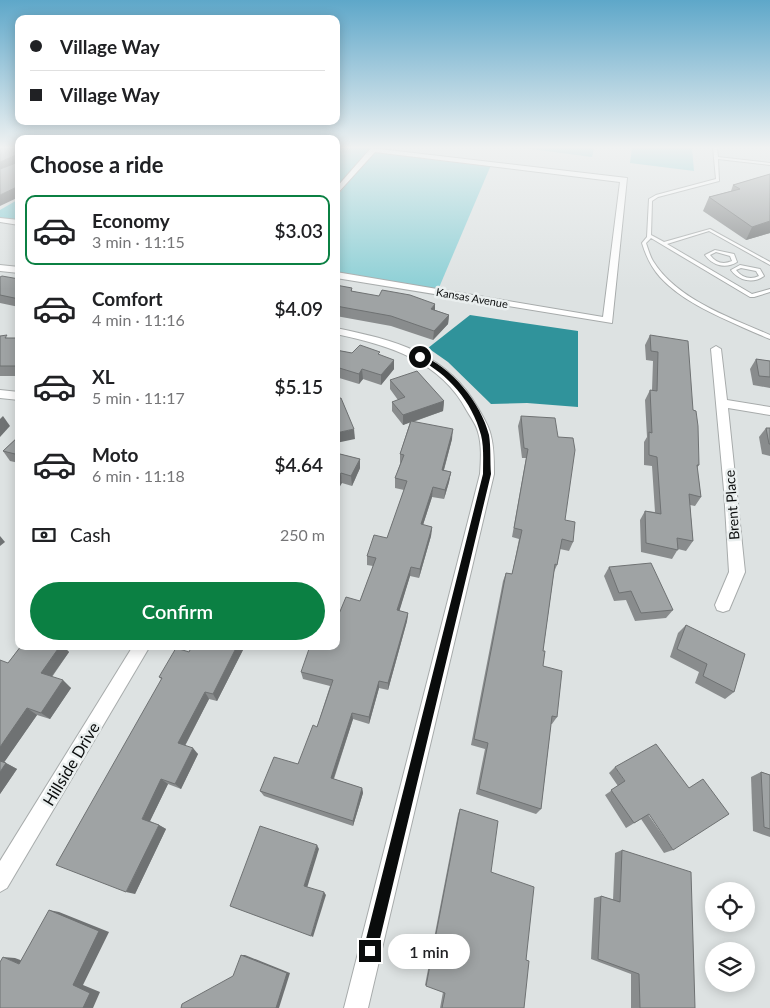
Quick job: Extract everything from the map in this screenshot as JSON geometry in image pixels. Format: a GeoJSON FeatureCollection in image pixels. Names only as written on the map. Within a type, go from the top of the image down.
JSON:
{"type":"FeatureCollection","features":[{"type":"Feature","properties":{"kind":"street","name":"Kansas Avenue"},"geometry":{"type":"LineString","coordinates":[[340,275],[608,321],[622,195]]}},
{"type":"Feature","properties":{"kind":"street"},"geometry":{"type":"LineString","coordinates":[[3,220],[15,222]]}},
{"type":"Feature","properties":{"kind":"street"},"geometry":{"type":"LineString","coordinates":[[0,268],[15,270]]}},
{"type":"Feature","properties":{"kind":"street"},"geometry":{"type":"LineString","coordinates":[[340,332],[376,339],[401,347],[436,365],[451,378],[464,392],[485,435],[487,474],[356,1008]]}},
{"type":"Feature","properties":{"kind":"street","name":"Brent Place"},"geometry":{"type":"LineString","coordinates":[[716,349],[723,403],[736,572],[722,605]]}},
{"type":"Feature","properties":{"kind":"street"},"geometry":{"type":"LineString","coordinates":[[0,394],[15,396]]}},
{"type":"Feature","properties":{"kind":"street"},"geometry":{"type":"LineString","coordinates":[[723,403],[770,411]]}},
{"type":"Feature","properties":{"kind":"street","name":"Hillside Drive"},"geometry":{"type":"LineString","coordinates":[[0,881],[140,650]]}},
{"type":"Feature","properties":{"kind":"lane"},"geometry":{"type":"LineString","coordinates":[[662,195],[650,200],[649,235],[644,243],[646,255],[654,268],[671,285],[695,301],[770,336]]}},
{"type":"Feature","properties":{"kind":"lane"},"geometry":{"type":"LineString","coordinates":[[664,243],[708,230],[770,264]]}},
{"type":"Feature","properties":{"kind":"lane"},"geometry":{"type":"LineString","coordinates":[[649,235],[752,296],[770,290]]}},
{"type":"Feature","properties":{"kind":"lane"},"geometry":{"type":"LineString","coordinates":[[735,265],[733,270],[739,276],[753,280],[762,276],[761,272],[754,268],[735,265],[717,263],[710,260],[708,255],[714,251],[728,253],[736,259],[735,265]]}},
{"type":"Feature","properties":{"kind":"lane"},"geometry":{"type":"LineString","coordinates":[[712,273],[735,265]]}},
{"type":"Feature","properties":{"kind":"shaded area"},"geometry":{"type":"Polygon","coordinates":[[[340,195],[478,195],[438,290],[340,273],[340,195]]]}},
{"type":"Feature","properties":{"kind":"shaded area"},"geometry":{"type":"Polygon","coordinates":[[[15,201],[15,220],[0,218],[0,210],[15,201]]]}},
{"type":"Feature","properties":{"kind":"shaded area"},"geometry":{"type":"Polygon","coordinates":[[[470,315],[578,331],[578,407],[527,403],[491,404],[448,362],[428,348],[470,315]]]}},
{"type":"Feature","properties":{"kind":"building"},"geometry":{"type":"Polygon","coordinates":[[[717,195],[770,195],[770,221],[752,227],[709,197],[717,195]]]}},
{"type":"Feature","properties":{"kind":"building"},"geometry":{"type":"Polygon","coordinates":[[[0,277],[15,278],[15,298],[0,295],[0,277]]]}},
{"type":"Feature","properties":{"kind":"building"},"geometry":{"type":"Polygon","coordinates":[[[340,286],[352,288],[351,291],[379,296],[382,290],[410,295],[435,304],[431,309],[449,315],[434,331],[391,316],[340,307],[340,286]]]}},
{"type":"Feature","properties":{"kind":"building"},"geometry":{"type":"Polygon","coordinates":[[[7,335],[5,338],[15,338],[15,366],[0,366],[0,336],[7,335]]]}},
{"type":"Feature","properties":{"kind":"building"},"geometry":{"type":"Polygon","coordinates":[[[650,335],[688,341],[693,410],[696,411],[698,426],[699,465],[697,465],[701,497],[689,494],[693,541],[677,538],[678,550],[646,543],[645,511],[661,514],[657,457],[649,455],[649,432],[652,433],[650,390],[657,391],[658,352],[651,351],[650,335]]]}},
{"type":"Feature","properties":{"kind":"building"},"geometry":{"type":"Polygon","coordinates":[[[360,345],[380,352],[378,354],[394,360],[381,375],[362,369],[359,374],[340,368],[340,351],[352,353],[360,345]]]}},
{"type":"Feature","properties":{"kind":"building"},"geometry":{"type":"Polygon","coordinates":[[[756,359],[770,361],[770,377],[759,376],[756,359]]]}},
{"type":"Feature","properties":{"kind":"building"},"geometry":{"type":"Polygon","coordinates":[[[417,371],[444,401],[403,415],[392,402],[405,397],[390,380],[417,371]]]}},
{"type":"Feature","properties":{"kind":"building"},"geometry":{"type":"Polygon","coordinates":[[[340,398],[354,429],[340,432],[340,398]]]}},
{"type":"Feature","properties":{"kind":"building"},"geometry":{"type":"Polygon","coordinates":[[[521,416],[555,418],[558,437],[573,438],[575,450],[565,520],[575,522],[573,542],[562,539],[557,565],[555,564],[543,651],[545,651],[543,666],[562,671],[557,717],[552,716],[541,809],[479,789],[488,743],[474,739],[506,573],[512,574],[522,530],[514,528],[528,449],[524,448],[521,416]]]}},
{"type":"Feature","properties":{"kind":"building"},"geometry":{"type":"Polygon","coordinates":[[[411,421],[453,429],[442,470],[451,472],[445,490],[433,487],[421,524],[432,527],[420,569],[411,567],[397,610],[408,613],[388,683],[379,681],[369,717],[352,713],[331,778],[362,788],[353,821],[260,791],[274,757],[298,764],[313,725],[317,727],[333,680],[301,672],[309,650],[340,650],[340,611],[346,597],[360,601],[376,558],[367,556],[374,535],[387,538],[407,481],[395,478],[404,455],[400,454],[411,421]]]}},
{"type":"Feature","properties":{"kind":"building"},"geometry":{"type":"Polygon","coordinates":[[[766,428],[770,428],[770,444],[769,444],[766,428]]]}},
{"type":"Feature","properties":{"kind":"building"},"geometry":{"type":"Polygon","coordinates":[[[15,440],[15,454],[3,451],[15,440]]]}},
{"type":"Feature","properties":{"kind":"building"},"geometry":{"type":"Polygon","coordinates":[[[340,454],[360,459],[351,476],[341,473],[340,475],[340,454]]]}},
{"type":"Feature","properties":{"kind":"building"},"geometry":{"type":"Polygon","coordinates":[[[651,563],[673,610],[641,613],[631,591],[619,593],[609,567],[651,563]]]}},
{"type":"Feature","properties":{"kind":"building"},"geometry":{"type":"Polygon","coordinates":[[[686,625],[745,654],[734,692],[703,676],[707,664],[677,649],[686,625]]]}},
{"type":"Feature","properties":{"kind":"building"},"geometry":{"type":"Polygon","coordinates":[[[18,650],[57,650],[41,673],[63,680],[41,713],[27,708],[0,747],[0,660],[8,663],[18,650]]]}},
{"type":"Feature","properties":{"kind":"building"},"geometry":{"type":"Polygon","coordinates":[[[175,650],[189,652],[190,650],[235,650],[213,694],[205,692],[178,743],[193,748],[175,784],[161,779],[142,819],[159,825],[126,892],[56,865],[162,678],[159,677],[175,650]]]}},
{"type":"Feature","properties":{"kind":"building"},"geometry":{"type":"Polygon","coordinates":[[[656,744],[689,788],[703,779],[729,814],[673,850],[649,814],[634,823],[611,790],[625,781],[615,767],[656,744]]]}},
{"type":"Feature","properties":{"kind":"building"},"geometry":{"type":"Polygon","coordinates":[[[0,761],[6,763],[0,772],[0,761]]]}},
{"type":"Feature","properties":{"kind":"building"},"geometry":{"type":"Polygon","coordinates":[[[761,772],[770,775],[770,829],[764,827],[761,772]]]}},
{"type":"Feature","properties":{"kind":"building"},"geometry":{"type":"Polygon","coordinates":[[[460,809],[498,821],[491,872],[534,887],[526,960],[529,961],[524,1008],[442,1008],[445,993],[426,986],[460,809]]]}},
{"type":"Feature","properties":{"kind":"building"},"geometry":{"type":"Polygon","coordinates":[[[260,826],[317,845],[304,886],[324,892],[311,936],[230,906],[260,826]]]}},
{"type":"Feature","properties":{"kind":"building"},"geometry":{"type":"Polygon","coordinates":[[[622,850],[691,872],[695,1008],[640,1008],[639,974],[598,959],[601,896],[620,902],[622,850]]]}},
{"type":"Feature","properties":{"kind":"building"},"geometry":{"type":"Polygon","coordinates":[[[49,910],[99,931],[73,985],[90,993],[83,1008],[0,1008],[0,962],[3,957],[19,964],[49,910]]]}},
{"type":"Feature","properties":{"kind":"building"},"geometry":{"type":"Polygon","coordinates":[[[241,955],[287,973],[276,1008],[181,1008],[182,1004],[233,976],[241,955]]]}},
{"type":"Feature","properties":{"kind":"route"},"geometry":{"type":"LineString","coordinates":[[370,951],[487,474],[485,435],[464,392],[436,365],[420,357]]}}]}
